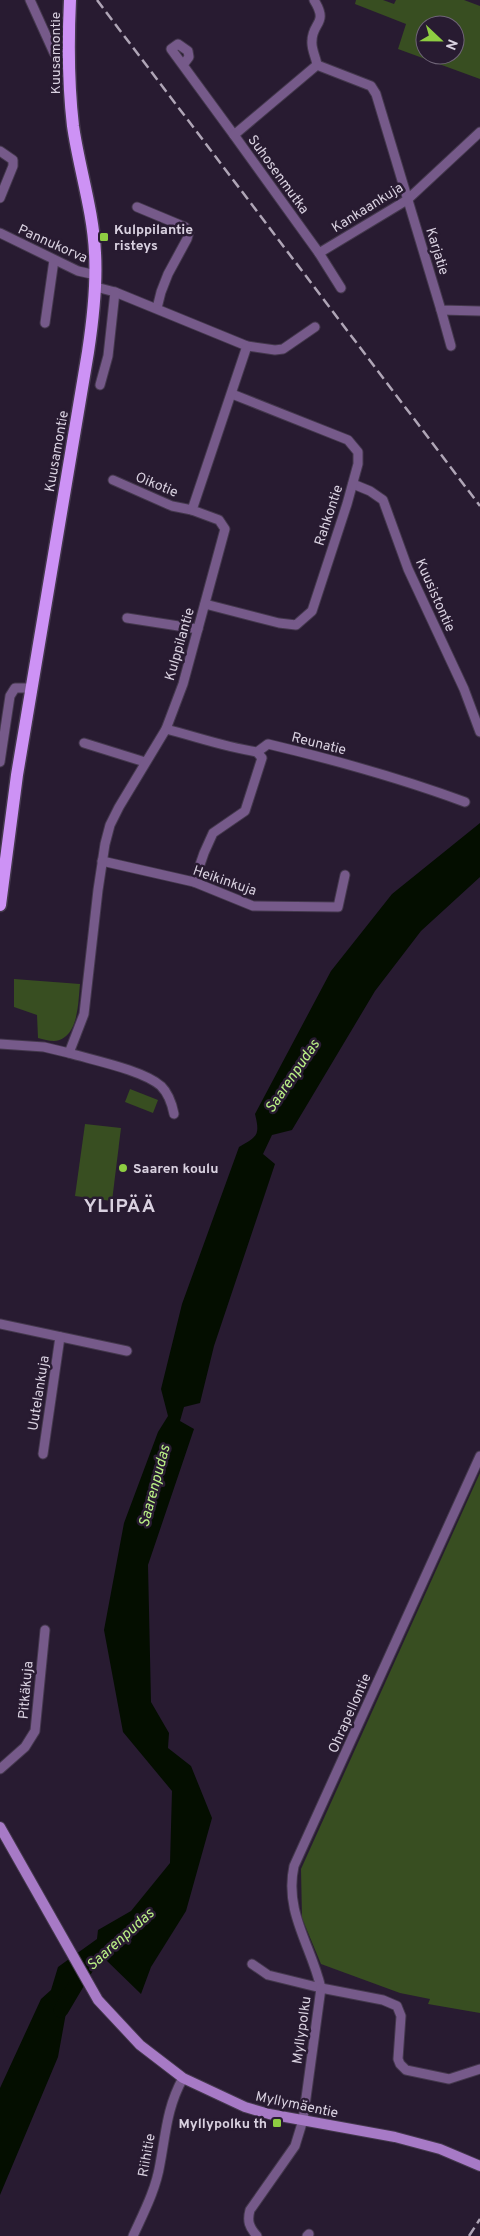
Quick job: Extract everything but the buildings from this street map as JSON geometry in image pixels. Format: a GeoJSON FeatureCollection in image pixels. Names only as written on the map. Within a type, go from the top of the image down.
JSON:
{"type":"FeatureCollection","features":[{"type":"Feature","properties":{"kind":"main road","name":"Kuusamontie"},"geometry":{"type":"LineString","coordinates":[[0,905],[7,843],[31,688],[88,352],[96,281],[91,217],[74,127],[68,54],[70,0]]}},
{"type":"Feature","properties":{"kind":"main road","name":"Myllymäentie"},"geometry":{"type":"LineString","coordinates":[[0,1827],[88,1984],[102,2005],[125,2031],[160,2062],[183,2078],[245,2107],[395,2137],[440,2149],[480,2166]]}},
{"type":"Feature","properties":{"kind":"street"},"geometry":{"type":"LineString","coordinates":[[30,0],[54,53],[68,54]]}},
{"type":"Feature","properties":{"kind":"street"},"geometry":{"type":"LineString","coordinates":[[314,0],[321,10],[321,20],[312,40],[317,65],[370,86],[376,94],[407,200]]}},
{"type":"Feature","properties":{"kind":"street","name":"Suhosenmutka"},"geometry":{"type":"LineString","coordinates":[[234,135],[317,65]]}},
{"type":"Feature","properties":{"kind":"street","name":"Suhosenmutka"},"geometry":{"type":"LineString","coordinates":[[184,66],[319,253]]}},
{"type":"Feature","properties":{"kind":"street","name":"Kankaankuja"},"geometry":{"type":"LineString","coordinates":[[319,253],[407,200],[480,132]]}},
{"type":"Feature","properties":{"kind":"street"},"geometry":{"type":"LineString","coordinates":[[0,151],[10,156],[13,160],[13,166],[0,198]]}},
{"type":"Feature","properties":{"kind":"street","name":"Karjatie"},"geometry":{"type":"LineString","coordinates":[[407,200],[451,346]]}},
{"type":"Feature","properties":{"kind":"street"},"geometry":{"type":"LineString","coordinates":[[137,207],[185,228],[189,232],[188,239],[160,292],[157,308]]}},
{"type":"Feature","properties":{"kind":"street","name":"Pannukorva"},"geometry":{"type":"LineString","coordinates":[[0,233],[96,281]]}},
{"type":"Feature","properties":{"kind":"street"},"geometry":{"type":"LineString","coordinates":[[319,253],[341,288]]}},
{"type":"Feature","properties":{"kind":"street"},"geometry":{"type":"LineString","coordinates":[[44,323],[54,260]]}},
{"type":"Feature","properties":{"kind":"street"},"geometry":{"type":"LineString","coordinates":[[96,281],[115,292],[247,346],[275,350],[283,349],[314,327]]}},
{"type":"Feature","properties":{"kind":"street"},"geometry":{"type":"LineString","coordinates":[[100,385],[108,356],[115,292]]}},
{"type":"Feature","properties":{"kind":"street"},"geometry":{"type":"LineString","coordinates":[[441,310],[480,311]]}},
{"type":"Feature","properties":{"kind":"street"},"geometry":{"type":"LineString","coordinates":[[192,510],[247,346]]}},
{"type":"Feature","properties":{"kind":"street","name":"Rahkontie"},"geometry":{"type":"LineString","coordinates":[[205,604],[279,623],[296,625],[312,611],[358,464],[358,452],[348,440],[232,394]]}},
{"type":"Feature","properties":{"kind":"street","name":"Oikotie"},"geometry":{"type":"LineString","coordinates":[[113,480],[172,506],[192,510]]}},
{"type":"Feature","properties":{"kind":"street","name":"Kuusistontie"},"geometry":{"type":"LineString","coordinates":[[353,484],[370,490],[383,500],[408,569],[480,732]]}},
{"type":"Feature","properties":{"kind":"street","name":"Kulppilantie"},"geometry":{"type":"LineString","coordinates":[[69,1053],[84,1014],[102,861],[110,825],[166,729],[182,684],[225,529],[219,520],[192,510]]}},
{"type":"Feature","properties":{"kind":"street"},"geometry":{"type":"LineString","coordinates":[[127,618],[198,628]]}},
{"type":"Feature","properties":{"kind":"street"},"geometry":{"type":"LineString","coordinates":[[0,762],[10,696],[15,688],[31,688]]}},
{"type":"Feature","properties":{"kind":"street"},"geometry":{"type":"LineString","coordinates":[[470,707],[480,702]]}},
{"type":"Feature","properties":{"kind":"street","name":"Reunatie"},"geometry":{"type":"LineString","coordinates":[[166,729],[200,737],[225,747],[257,752],[268,744],[336,760],[465,802]]}},
{"type":"Feature","properties":{"kind":"street"},"geometry":{"type":"LineString","coordinates":[[84,743],[146,762]]}},
{"type":"Feature","properties":{"kind":"street"},"geometry":{"type":"LineString","coordinates":[[194,882],[213,832],[245,811],[262,758],[257,752]]}},
{"type":"Feature","properties":{"kind":"street","name":"Heikinkuja"},"geometry":{"type":"LineString","coordinates":[[102,861],[194,882],[253,906],[338,907],[345,875]]}},
{"type":"Feature","properties":{"kind":"street"},"geometry":{"type":"LineString","coordinates":[[0,1044],[44,1047],[135,1073],[161,1086],[168,1097],[174,1114]]}},
{"type":"Feature","properties":{"kind":"street"},"geometry":{"type":"LineString","coordinates":[[0,1324],[127,1351]]}},
{"type":"Feature","properties":{"kind":"street","name":"Uutelankuja"},"geometry":{"type":"LineString","coordinates":[[43,1454],[60,1337]]}},
{"type":"Feature","properties":{"kind":"street","name":"Ohrapellontie"},"geometry":{"type":"LineString","coordinates":[[321,1988],[318,1973],[293,1909],[291,1884],[294,1866],[480,1456]]}},
{"type":"Feature","properties":{"kind":"street","name":"Pitkäkuja"},"geometry":{"type":"LineString","coordinates":[[0,1769],[25,1747],[35,1731],[45,1630]]}},
{"type":"Feature","properties":{"kind":"street"},"geometry":{"type":"LineString","coordinates":[[252,1964],[268,1975],[321,1988]]}},
{"type":"Feature","properties":{"kind":"street","name":"Myllypolku"},"geometry":{"type":"LineString","coordinates":[[257,2236],[249,2227],[248,2218],[250,2210],[295,2146],[303,2120],[321,1988],[383,2000],[396,2006],[402,2016],[398,2059],[406,2070],[428,2073],[449,2079],[480,2069]]}},
{"type":"Feature","properties":{"kind":"street","name":"Riihitie"},"geometry":{"type":"LineString","coordinates":[[133,2236],[150,2200],[160,2164],[165,2129],[183,2078]]}},
{"type":"Feature","properties":{"kind":"green space"},"geometry":{"type":"Polygon","coordinates":[[[356,0],[383,0],[394,4],[396,0],[464,0],[480,6],[480,79],[442,65],[465,65],[465,15],[415,15],[415,55],[398,49],[406,24],[355,4],[356,0]]]}},
{"type":"Feature","properties":{"kind":"green space"},"geometry":{"type":"Polygon","coordinates":[[[14,979],[80,984],[76,1019],[68,1034],[62,1039],[54,1041],[38,1038],[37,1015],[14,1007],[14,979]]]}},
{"type":"Feature","properties":{"kind":"green space"},"geometry":{"type":"Polygon","coordinates":[[[130,1089],[158,1100],[153,1113],[125,1102],[130,1089]]]}},
{"type":"Feature","properties":{"kind":"green space"},"geometry":{"type":"Polygon","coordinates":[[[85,1124],[121,1128],[112,1201],[75,1196],[85,1124]]]}},
{"type":"Feature","properties":{"kind":"green space"},"geometry":{"type":"Polygon","coordinates":[[[480,1473],[480,2013],[428,2004],[430,1999],[400,1993],[321,1964],[302,1918],[301,1869],[480,1473]]]}},
{"type":"Feature","properties":{"kind":"water"},"geometry":{"type":"Polygon","coordinates":[[[480,823],[480,877],[421,931],[375,991],[292,1130],[272,1135],[263,1154],[275,1164],[214,1346],[200,1403],[184,1407],[180,1421],[194,1429],[148,1565],[151,1702],[169,1733],[168,1748],[191,1766],[212,1818],[186,1911],[151,1967],[141,1994],[105,1959],[72,1980],[58,2057],[0,2195],[0,2088],[41,1999],[51,1990],[58,1967],[97,1939],[98,1930],[131,1911],[170,1863],[172,1791],[123,1732],[104,1630],[124,1523],[158,1432],[168,1416],[161,1389],[182,1304],[239,1147],[256,1134],[255,1114],[331,971],[392,894],[480,823]]]}},
{"type":"Feature","properties":{"kind":"waterway","name":"Saarenpudas"},"geometry":{"type":"LineString","coordinates":[[61,2010],[90,1961]]}},
{"type":"Feature","properties":{"kind":"railway"},"geometry":{"type":"LineString","coordinates":[[97,0],[480,506]]}},
{"type":"Feature","properties":{"kind":"railway"},"geometry":{"type":"LineString","coordinates":[[469,2236],[480,2219]]}},
{"type":"Feature","properties":{"kind":"place","name":"Kulppilantie risteys"},"geometry":{"type":"Point","coordinates":[104,237]}},
{"type":"Feature","properties":{"kind":"place","name":"Saaren koulu"},"geometry":{"type":"Point","coordinates":[123,1168]}},
{"type":"Feature","properties":{"kind":"place","name":"Myllypolku th"},"geometry":{"type":"Point","coordinates":[277,2123]}},
{"type":"Feature","properties":{"kind":"district","name":"YLIPÄÄ"},"geometry":{"type":"Point","coordinates":[120,1205]}}]}
